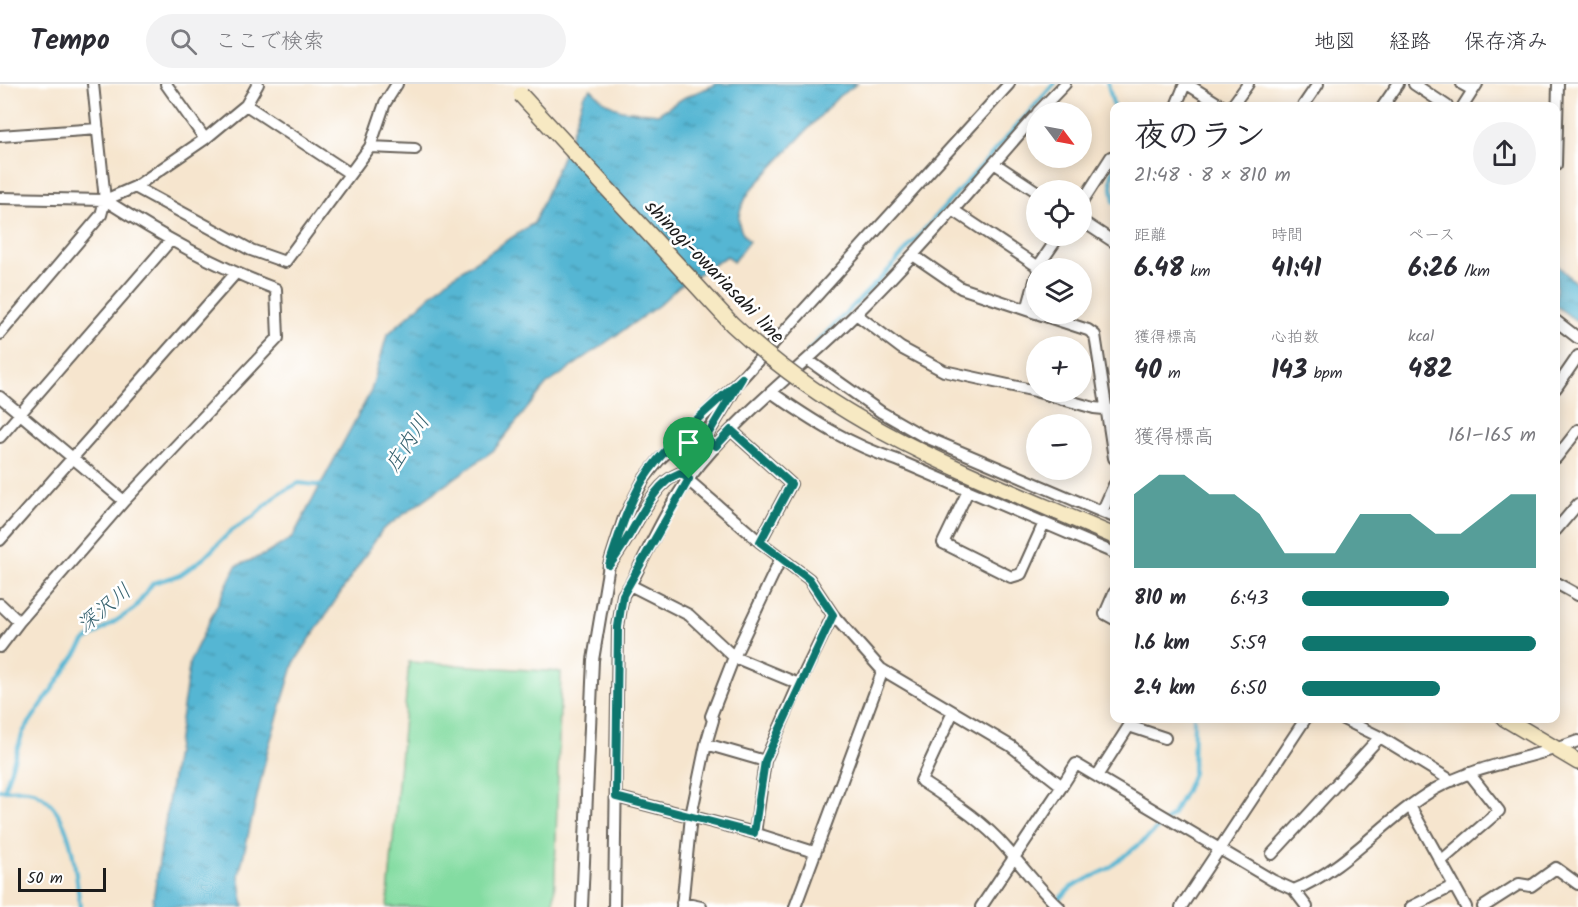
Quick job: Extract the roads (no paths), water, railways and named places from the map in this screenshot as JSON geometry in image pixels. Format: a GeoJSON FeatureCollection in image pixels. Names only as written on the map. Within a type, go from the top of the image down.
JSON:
{"type":"FeatureCollection","features":[{"type":"Feature","properties":{"kind":"main road","name":"shinogi-owariasahi line"},"geometry":{"type":"LineString","coordinates":[[518,89],[732,324],[766,356],[809,389],[908,447],[1110,534]]}},
{"type":"Feature","properties":{"kind":"main road"},"geometry":{"type":"LineString","coordinates":[[1512,723],[1578,762]]}},
{"type":"Feature","properties":{"kind":"street"},"geometry":{"type":"LineString","coordinates":[[0,334],[101,215],[105,200],[93,84]]}},
{"type":"Feature","properties":{"kind":"street"},"geometry":{"type":"LineString","coordinates":[[166,84],[205,139]]}},
{"type":"Feature","properties":{"kind":"street"},"geometry":{"type":"LineString","coordinates":[[0,198],[105,200],[135,187],[205,139],[246,105],[258,84]]}},
{"type":"Feature","properties":{"kind":"street"},"geometry":{"type":"LineString","coordinates":[[135,187],[251,250],[285,262],[370,147],[385,103],[396,84]]}},
{"type":"Feature","properties":{"kind":"street"},"geometry":{"type":"LineString","coordinates":[[582,907],[593,660],[609,565],[624,518],[644,479],[659,460],[742,378],[1009,84]]}},
{"type":"Feature","properties":{"kind":"street"},"geometry":{"type":"LineString","coordinates":[[1048,102],[1065,84]]}},
{"type":"Feature","properties":{"kind":"street"},"geometry":{"type":"LineString","coordinates":[[1178,102],[1186,84],[1215,102]]}},
{"type":"Feature","properties":{"kind":"street"},"geometry":{"type":"LineString","coordinates":[[1235,102],[1248,84]]}},
{"type":"Feature","properties":{"kind":"street"},"geometry":{"type":"LineString","coordinates":[[1306,102],[1318,84]]}},
{"type":"Feature","properties":{"kind":"street"},"geometry":{"type":"LineString","coordinates":[[1386,102],[1398,84]]}},
{"type":"Feature","properties":{"kind":"street"},"geometry":{"type":"LineString","coordinates":[[1414,84],[1441,102]]}},
{"type":"Feature","properties":{"kind":"street"},"geometry":{"type":"LineString","coordinates":[[1462,84],[1475,87],[1465,102]]}},
{"type":"Feature","properties":{"kind":"street"},"geometry":{"type":"LineString","coordinates":[[1558,84],[1558,102]]}},
{"type":"Feature","properties":{"kind":"street"},"geometry":{"type":"LineString","coordinates":[[246,105],[349,173]]}},
{"type":"Feature","properties":{"kind":"street"},"geometry":{"type":"LineString","coordinates":[[614,907],[618,627],[623,595],[689,479],[716,446],[856,314],[913,255],[1026,127]]}},
{"type":"Feature","properties":{"kind":"street"},"geometry":{"type":"LineString","coordinates":[[0,136],[98,129]]}},
{"type":"Feature","properties":{"kind":"street"},"geometry":{"type":"LineString","coordinates":[[370,147],[415,148]]}},
{"type":"Feature","properties":{"kind":"street"},"geometry":{"type":"LineString","coordinates":[[1092,187],[1110,161]]}},
{"type":"Feature","properties":{"kind":"street"},"geometry":{"type":"LineString","coordinates":[[994,163],[1026,184]]}},
{"type":"Feature","properties":{"kind":"street"},"geometry":{"type":"LineString","coordinates":[[0,647],[18,622],[123,501],[278,338],[276,289],[235,274],[170,242],[105,200]]}},
{"type":"Feature","properties":{"kind":"street"},"geometry":{"type":"LineString","coordinates":[[953,210],[1026,263]]}},
{"type":"Feature","properties":{"kind":"street"},"geometry":{"type":"LineString","coordinates":[[1092,228],[1110,239]]}},
{"type":"Feature","properties":{"kind":"street"},"geometry":{"type":"LineString","coordinates":[[0,437],[170,242]]}},
{"type":"Feature","properties":{"kind":"street"},"geometry":{"type":"LineString","coordinates":[[913,255],[961,288],[1026,309]]}},
{"type":"Feature","properties":{"kind":"street"},"geometry":{"type":"LineString","coordinates":[[0,540],[235,274]]}},
{"type":"Feature","properties":{"kind":"street"},"geometry":{"type":"LineString","coordinates":[[856,314],[901,348],[944,372],[1026,389]]}},
{"type":"Feature","properties":{"kind":"street"},"geometry":{"type":"LineString","coordinates":[[1070,324],[1095,335],[1110,410],[1079,402]]}},
{"type":"Feature","properties":{"kind":"street"},"geometry":{"type":"LineString","coordinates":[[1560,324],[1578,338]]}},
{"type":"Feature","properties":{"kind":"street"},"geometry":{"type":"LineString","coordinates":[[1560,382],[1578,356]]}},
{"type":"Feature","properties":{"kind":"street"},"geometry":{"type":"LineString","coordinates":[[808,360],[880,412],[921,435],[1110,515]]}},
{"type":"Feature","properties":{"kind":"street"},"geometry":{"type":"LineString","coordinates":[[716,446],[705,439],[742,378]]}},
{"type":"Feature","properties":{"kind":"street"},"geometry":{"type":"LineString","coordinates":[[771,392],[811,420],[867,451],[1110,551]]}},
{"type":"Feature","properties":{"kind":"street"},"geometry":{"type":"LineString","coordinates":[[0,397],[123,501]]}},
{"type":"Feature","properties":{"kind":"street"},"geometry":{"type":"LineString","coordinates":[[1560,453],[1578,429]]}},
{"type":"Feature","properties":{"kind":"street"},"geometry":{"type":"LineString","coordinates":[[731,430],[791,484],[760,542]]}},
{"type":"Feature","properties":{"kind":"street"},"geometry":{"type":"LineString","coordinates":[[609,565],[620,554],[652,499],[668,477],[680,473],[760,542],[809,579],[833,615],[883,670],[1011,746],[1062,786]]}},
{"type":"Feature","properties":{"kind":"street"},"geometry":{"type":"LineString","coordinates":[[968,491],[943,543],[1011,578],[1021,574],[1044,524]]}},
{"type":"Feature","properties":{"kind":"street"},"geometry":{"type":"LineString","coordinates":[[1102,512],[1110,494]]}},
{"type":"Feature","properties":{"kind":"street"},"geometry":{"type":"LineString","coordinates":[[1560,525],[1578,504]]}},
{"type":"Feature","properties":{"kind":"street"},"geometry":{"type":"LineString","coordinates":[[701,907],[682,905],[692,816],[713,720],[711,716],[734,657],[780,558]]}},
{"type":"Feature","properties":{"kind":"street"},"geometry":{"type":"LineString","coordinates":[[630,585],[689,615],[734,657],[799,684]]}},
{"type":"Feature","properties":{"kind":"street"},"geometry":{"type":"LineString","coordinates":[[1560,585],[1578,595]]}},
{"type":"Feature","properties":{"kind":"street"},"geometry":{"type":"LineString","coordinates":[[1110,602],[1105,614],[1110,617]]}},
{"type":"Feature","properties":{"kind":"street"},"geometry":{"type":"LineString","coordinates":[[0,604],[18,622]]}},
{"type":"Feature","properties":{"kind":"street"},"geometry":{"type":"LineString","coordinates":[[754,833],[765,761],[833,615]]}},
{"type":"Feature","properties":{"kind":"street"},"geometry":{"type":"LineString","coordinates":[[795,907],[883,670]]}},
{"type":"Feature","properties":{"kind":"street"},"geometry":{"type":"LineString","coordinates":[[953,712],[921,781],[974,818],[1013,856],[1056,904]]}},
{"type":"Feature","properties":{"kind":"street"},"geometry":{"type":"LineString","coordinates":[[1181,907],[1221,850],[1303,723]]}},
{"type":"Feature","properties":{"kind":"street"},"geometry":{"type":"LineString","coordinates":[[1351,723],[1380,737],[1452,781]]}},
{"type":"Feature","properties":{"kind":"street"},"geometry":{"type":"LineString","coordinates":[[1097,776],[1129,726],[1165,738]]}},
{"type":"Feature","properties":{"kind":"street"},"geometry":{"type":"LineString","coordinates":[[1272,854],[1380,737]]}},
{"type":"Feature","properties":{"kind":"street"},"geometry":{"type":"LineString","coordinates":[[1294,890],[1317,880],[1410,806],[1452,781],[1469,773],[1578,741]]}},
{"type":"Feature","properties":{"kind":"street"},"geometry":{"type":"LineString","coordinates":[[706,744],[765,761]]}},
{"type":"Feature","properties":{"kind":"street"},"geometry":{"type":"LineString","coordinates":[[981,907],[1076,764],[1221,850],[1294,890],[1307,907]]}},
{"type":"Feature","properties":{"kind":"street"},"geometry":{"type":"LineString","coordinates":[[1441,861],[1499,811],[1469,773]]}},
{"type":"Feature","properties":{"kind":"street"},"geometry":{"type":"LineString","coordinates":[[616,797],[754,833],[814,852]]}},
{"type":"Feature","properties":{"kind":"street"},"geometry":{"type":"LineString","coordinates":[[1410,806],[1466,907]]}},
{"type":"Feature","properties":{"kind":"street"},"geometry":{"type":"LineString","coordinates":[[1483,907],[1519,884],[1531,886],[1556,868],[1578,884]]}},
{"type":"Feature","properties":{"kind":"street"},"geometry":{"type":"LineString","coordinates":[[1411,907],[1453,886]]}},
{"type":"Feature","properties":{"kind":"water","name":"庄内川"},"geometry":{"type":"Polygon","coordinates":[[[717,84],[857,84],[839,96],[750,191],[739,217],[740,229],[749,241],[733,262],[727,256],[679,286],[659,305],[546,385],[494,450],[382,530],[294,663],[268,749],[239,875],[244,907],[152,907],[190,661],[236,566],[266,554],[292,538],[371,391],[387,335],[450,278],[534,223],[570,138],[584,95],[591,89],[605,102],[621,110],[658,114],[685,97],[717,84]]]}},
{"type":"Feature","properties":{"kind":"water"},"geometry":{"type":"Polygon","coordinates":[[[1560,268],[1578,285],[1578,322],[1560,309],[1560,268]]]}},
{"type":"Feature","properties":{"kind":"waterway"},"geometry":{"type":"LineString","coordinates":[[808,351],[883,276],[1054,84]]}},
{"type":"Feature","properties":{"kind":"waterway"},"geometry":{"type":"LineString","coordinates":[[1108,84],[1112,102]]}},
{"type":"Feature","properties":{"kind":"waterway","name":"深沢川"},"geometry":{"type":"LineString","coordinates":[[0,790],[4,790],[23,732],[85,641],[134,609],[153,583],[180,575],[204,558],[231,531],[254,516],[278,494],[299,483],[323,486]]}},
{"type":"Feature","properties":{"kind":"waterway"},"geometry":{"type":"LineString","coordinates":[[1051,907],[1071,887],[1108,869],[1172,815],[1193,773],[1194,723]]}},
{"type":"Feature","properties":{"kind":"waterway","name":"深沢川"},"geometry":{"type":"LineString","coordinates":[[4,790],[32,791],[46,799],[57,811],[70,841],[80,907]]}}]}
